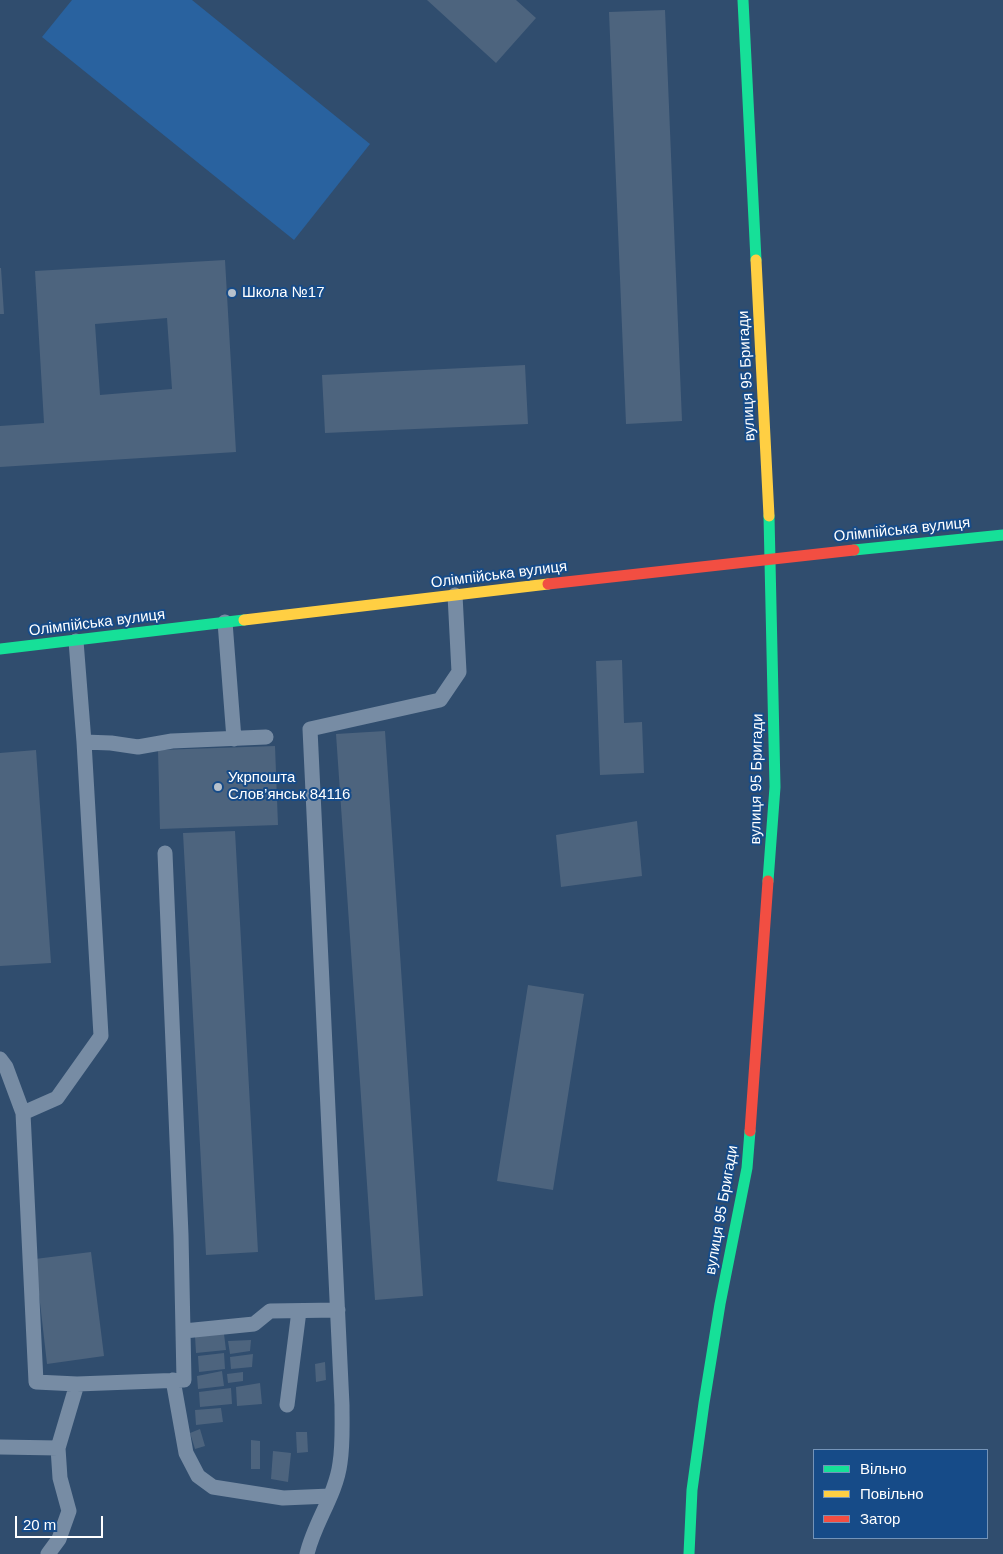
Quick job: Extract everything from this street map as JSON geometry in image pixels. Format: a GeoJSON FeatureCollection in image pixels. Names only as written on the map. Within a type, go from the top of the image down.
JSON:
{"type":"FeatureCollection","features":[{"type":"Feature","properties":{"kind":"street","name":"вулиця 95 Бригади"},"geometry":{"type":"LineString","coordinates":[[689,1554],[692,1490],[704,1403],[720,1304],[747,1168],[776,787],[772,558],[743,0]]}},
{"type":"Feature","properties":{"kind":"street","name":"Олімпійська вулиця"},"geometry":{"type":"LineString","coordinates":[[0,649],[772,558],[1003,535]]}},
{"type":"Feature","properties":{"kind":"lane"},"geometry":{"type":"LineString","coordinates":[[307,1554],[309,1544],[330,1496],[340,1464],[342,1404],[310,729],[440,700],[459,672],[455,595]]}},
{"type":"Feature","properties":{"kind":"lane"},"geometry":{"type":"LineString","coordinates":[[225,622],[234,739]]}},
{"type":"Feature","properties":{"kind":"lane"},"geometry":{"type":"LineString","coordinates":[[23,1113],[57,1098],[101,1036],[84,742],[76,641]]}},
{"type":"Feature","properties":{"kind":"lane"},"geometry":{"type":"LineString","coordinates":[[84,742],[138,747],[172,741],[266,737]]}},
{"type":"Feature","properties":{"kind":"lane"},"geometry":{"type":"LineString","coordinates":[[0,1058],[6,1067],[23,1113],[36,1382],[77,1384],[184,1380],[184,1331],[165,853]]}},
{"type":"Feature","properties":{"kind":"lane"},"geometry":{"type":"LineString","coordinates":[[184,1331],[254,1324],[270,1311],[338,1310]]}},
{"type":"Feature","properties":{"kind":"lane"},"geometry":{"type":"LineString","coordinates":[[287,1405],[299,1311]]}},
{"type":"Feature","properties":{"kind":"lane"},"geometry":{"type":"LineString","coordinates":[[173,1380],[186,1453],[198,1476],[213,1487],[283,1498],[330,1496]]}},
{"type":"Feature","properties":{"kind":"lane"},"geometry":{"type":"LineString","coordinates":[[48,1554],[59,1539],[69,1512],[60,1478],[58,1448],[77,1384]]}},
{"type":"Feature","properties":{"kind":"lane"},"geometry":{"type":"LineString","coordinates":[[0,1447],[58,1448]]}},
{"type":"Feature","properties":{"kind":"shaded area"},"geometry":{"type":"Polygon","coordinates":[[[72,0],[192,0],[370,144],[294,240],[42,37],[72,0]]]}},
{"type":"Feature","properties":{"kind":"building"},"geometry":{"type":"Polygon","coordinates":[[[427,0],[516,0],[536,18],[496,63],[427,0]]]}},
{"type":"Feature","properties":{"kind":"building"},"geometry":{"type":"Polygon","coordinates":[[[665,10],[682,421],[626,424],[609,12],[665,10]]]}},
{"type":"Feature","properties":{"kind":"building"},"geometry":{"type":"Polygon","coordinates":[[[225,260],[236,452],[0,467],[0,426],[44,423],[35,271],[225,260]],[[167,318],[95,324],[100,395],[172,389],[167,318]]]}},
{"type":"Feature","properties":{"kind":"building"},"geometry":{"type":"Polygon","coordinates":[[[1,268],[4,314],[0,314],[1,268]]]}},
{"type":"Feature","properties":{"kind":"building"},"geometry":{"type":"Polygon","coordinates":[[[525,365],[528,424],[325,433],[322,375],[525,365]]]}},
{"type":"Feature","properties":{"kind":"building"},"geometry":{"type":"Polygon","coordinates":[[[622,660],[624,723],[642,722],[644,773],[600,775],[596,661],[622,660]]]}},
{"type":"Feature","properties":{"kind":"building"},"geometry":{"type":"Polygon","coordinates":[[[385,731],[423,1296],[375,1300],[336,734],[385,731]]]}},
{"type":"Feature","properties":{"kind":"building","name":"Укрпошта Слов’янськ 84116"},"geometry":{"type":"Polygon","coordinates":[[[275,746],[278,825],[160,829],[158,750],[275,746]]]}},
{"type":"Feature","properties":{"kind":"building"},"geometry":{"type":"Polygon","coordinates":[[[36,750],[51,963],[0,966],[0,753],[36,750]]]}},
{"type":"Feature","properties":{"kind":"building"},"geometry":{"type":"Polygon","coordinates":[[[637,821],[642,876],[561,887],[556,835],[637,821]]]}},
{"type":"Feature","properties":{"kind":"building"},"geometry":{"type":"Polygon","coordinates":[[[235,831],[258,1252],[206,1255],[183,833],[235,831]]]}},
{"type":"Feature","properties":{"kind":"building"},"geometry":{"type":"Polygon","coordinates":[[[528,985],[584,994],[553,1190],[497,1181],[528,985]]]}},
{"type":"Feature","properties":{"kind":"building"},"geometry":{"type":"Polygon","coordinates":[[[91,1252],[104,1356],[47,1364],[35,1259],[91,1252]]]}},
{"type":"Feature","properties":{"kind":"building"},"geometry":{"type":"Polygon","coordinates":[[[224,1334],[226,1350],[196,1353],[195,1336],[224,1334]]]}},
{"type":"Feature","properties":{"kind":"building"},"geometry":{"type":"Polygon","coordinates":[[[251,1340],[250,1351],[230,1354],[228,1341],[251,1340]]]}},
{"type":"Feature","properties":{"kind":"building"},"geometry":{"type":"Polygon","coordinates":[[[224,1353],[225,1369],[199,1372],[198,1356],[224,1353]]]}},
{"type":"Feature","properties":{"kind":"building"},"geometry":{"type":"Polygon","coordinates":[[[253,1354],[252,1367],[231,1369],[230,1357],[253,1354]]]}},
{"type":"Feature","properties":{"kind":"building"},"geometry":{"type":"Polygon","coordinates":[[[325,1362],[326,1380],[316,1382],[315,1364],[325,1362]]]}},
{"type":"Feature","properties":{"kind":"building"},"geometry":{"type":"Polygon","coordinates":[[[222,1371],[224,1386],[198,1389],[197,1376],[222,1371]]]}},
{"type":"Feature","properties":{"kind":"building"},"geometry":{"type":"Polygon","coordinates":[[[243,1372],[243,1381],[228,1383],[227,1374],[243,1372]]]}},
{"type":"Feature","properties":{"kind":"building"},"geometry":{"type":"Polygon","coordinates":[[[260,1383],[262,1404],[237,1406],[236,1387],[260,1383]]]}},
{"type":"Feature","properties":{"kind":"building"},"geometry":{"type":"Polygon","coordinates":[[[231,1388],[232,1404],[200,1407],[199,1392],[231,1388]]]}},
{"type":"Feature","properties":{"kind":"building"},"geometry":{"type":"Polygon","coordinates":[[[221,1408],[223,1422],[196,1425],[195,1410],[221,1408]]]}},
{"type":"Feature","properties":{"kind":"building"},"geometry":{"type":"Polygon","coordinates":[[[200,1429],[205,1446],[195,1449],[190,1433],[200,1429]]]}},
{"type":"Feature","properties":{"kind":"building"},"geometry":{"type":"Polygon","coordinates":[[[296,1432],[307,1432],[308,1452],[297,1453],[296,1432]]]}},
{"type":"Feature","properties":{"kind":"building"},"geometry":{"type":"Polygon","coordinates":[[[251,1440],[260,1441],[260,1469],[251,1469],[251,1440]]]}},
{"type":"Feature","properties":{"kind":"building"},"geometry":{"type":"Polygon","coordinates":[[[273,1451],[291,1453],[288,1482],[271,1479],[273,1451]]]}},
{"type":"Feature","properties":{"kind":"traffic: fast"},"geometry":{"type":"LineString","coordinates":[[743,0],[756,260]]}},
{"type":"Feature","properties":{"kind":"traffic: fast"},"geometry":{"type":"LineString","coordinates":[[768,881],[775,787],[769,516]]}},
{"type":"Feature","properties":{"kind":"traffic: fast"},"geometry":{"type":"LineString","coordinates":[[854,550],[1003,535]]}},
{"type":"Feature","properties":{"kind":"traffic: fast"},"geometry":{"type":"LineString","coordinates":[[0,649],[244,620]]}},
{"type":"Feature","properties":{"kind":"traffic: fast"},"geometry":{"type":"LineString","coordinates":[[689,1554],[692,1490],[704,1403],[720,1304],[747,1168],[750,1131]]}},
{"type":"Feature","properties":{"kind":"traffic: slow"},"geometry":{"type":"LineString","coordinates":[[756,260],[769,516]]}},
{"type":"Feature","properties":{"kind":"traffic: slow"},"geometry":{"type":"LineString","coordinates":[[244,620],[548,584]]}},
{"type":"Feature","properties":{"kind":"traffic: jam"},"geometry":{"type":"LineString","coordinates":[[548,584],[854,550]]}},
{"type":"Feature","properties":{"kind":"traffic: jam"},"geometry":{"type":"LineString","coordinates":[[750,1131],[768,881]]}},
{"type":"Feature","properties":{"kind":"place","name":"Школа №17"},"geometry":{"type":"Point","coordinates":[232,293]}},
{"type":"Feature","properties":{"kind":"place","name":"Укрпошта Слов’янськ 84116"},"geometry":{"type":"Point","coordinates":[218,787]}}]}
